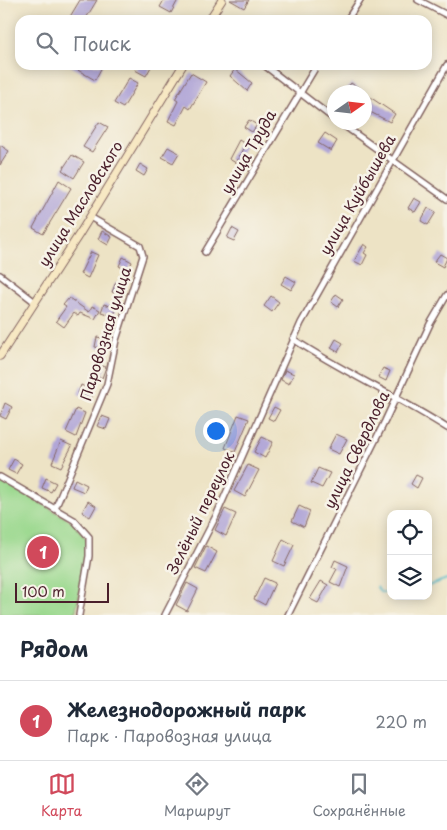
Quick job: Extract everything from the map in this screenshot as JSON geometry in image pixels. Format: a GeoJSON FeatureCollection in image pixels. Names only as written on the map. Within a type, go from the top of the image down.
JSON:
{"type":"FeatureCollection","features":[{"type":"Feature","properties":{"kind":"street"},"geometry":{"type":"LineString","coordinates":[[212,15],[222,0]]}},
{"type":"Feature","properties":{"kind":"street"},"geometry":{"type":"LineString","coordinates":[[350,15],[360,0]]}},
{"type":"Feature","properties":{"kind":"street"},"geometry":{"type":"LineString","coordinates":[[418,0],[447,15]]}},
{"type":"Feature","properties":{"kind":"street","name":"улица Куйбышева"},"geometry":{"type":"LineString","coordinates":[[293,339],[319,288],[447,65]]}},
{"type":"Feature","properties":{"kind":"street","name":"улица Масловского"},"geometry":{"type":"LineString","coordinates":[[0,356],[90,217],[180,70]]}},
{"type":"Feature","properties":{"kind":"street"},"geometry":{"type":"LineString","coordinates":[[270,70],[327,114]]}},
{"type":"Feature","properties":{"kind":"street","name":"улица Труда"},"geometry":{"type":"LineString","coordinates":[[205,252],[314,70]]}},
{"type":"Feature","properties":{"kind":"street"},"geometry":{"type":"LineString","coordinates":[[350,130],[447,199]]}},
{"type":"Feature","properties":{"kind":"street","name":"Паровозная улица"},"geometry":{"type":"LineString","coordinates":[[55,509],[107,384],[116,340],[143,256],[140,246],[90,217]]}},
{"type":"Feature","properties":{"kind":"street"},"geometry":{"type":"LineString","coordinates":[[0,274],[35,302]]}},
{"type":"Feature","properties":{"kind":"street","name":"улица Свердлова"},"geometry":{"type":"LineString","coordinates":[[288,615],[430,324],[447,295]]}},
{"type":"Feature","properties":{"kind":"street"},"geometry":{"type":"LineString","coordinates":[[293,339],[324,360],[396,397],[447,428]]}},
{"type":"Feature","properties":{"kind":"street","name":"Зелёный переулок"},"geometry":{"type":"LineString","coordinates":[[165,615],[216,516],[255,431],[293,339]]}},
{"type":"Feature","properties":{"kind":"street"},"geometry":{"type":"LineString","coordinates":[[0,477],[74,520],[89,537],[89,556],[79,615]]}},
{"type":"Feature","properties":{"kind":"green space"},"geometry":{"type":"Polygon","coordinates":[[[0,479],[73,522],[87,540],[86,564],[75,615],[0,615],[0,479]]]}},
{"type":"Feature","properties":{"kind":"building"},"geometry":{"type":"Polygon","coordinates":[[[80,0],[97,0],[88,15],[71,15],[80,0]]]}},
{"type":"Feature","properties":{"kind":"building"},"geometry":{"type":"Polygon","coordinates":[[[164,0],[178,0],[171,13],[160,7],[164,0]]]}},
{"type":"Feature","properties":{"kind":"building"},"geometry":{"type":"Polygon","coordinates":[[[230,0],[249,0],[244,8],[230,0]]]}},
{"type":"Feature","properties":{"kind":"building"},"geometry":{"type":"Polygon","coordinates":[[[78,70],[100,70],[95,80],[78,70]]]}},
{"type":"Feature","properties":{"kind":"building"},"geometry":{"type":"Polygon","coordinates":[[[135,70],[149,70],[146,76],[135,70]]]}},
{"type":"Feature","properties":{"kind":"building"},"geometry":{"type":"Polygon","coordinates":[[[236,70],[252,83],[247,91],[230,76],[236,70]]]}},
{"type":"Feature","properties":{"kind":"building"},"geometry":{"type":"Polygon","coordinates":[[[191,73],[206,82],[190,109],[186,106],[176,125],[168,121],[178,101],[175,99],[191,73]]]}},
{"type":"Feature","properties":{"kind":"building"},"geometry":{"type":"Polygon","coordinates":[[[129,78],[138,83],[123,108],[114,103],[129,78]]]}},
{"type":"Feature","properties":{"kind":"building"},"geometry":{"type":"Polygon","coordinates":[[[372,98],[395,114],[390,122],[372,113],[372,98]]]}},
{"type":"Feature","properties":{"kind":"building"},"geometry":{"type":"Polygon","coordinates":[[[249,120],[257,125],[252,132],[244,127],[249,120]]]}},
{"type":"Feature","properties":{"kind":"building"},"geometry":{"type":"Polygon","coordinates":[[[99,122],[108,127],[92,152],[83,147],[99,122]]]}},
{"type":"Feature","properties":{"kind":"building"},"geometry":{"type":"Polygon","coordinates":[[[325,133],[337,141],[331,151],[318,143],[325,133]]]}},
{"type":"Feature","properties":{"kind":"building"},"geometry":{"type":"Polygon","coordinates":[[[239,140],[245,144],[236,163],[229,159],[239,140]]]}},
{"type":"Feature","properties":{"kind":"building"},"geometry":{"type":"Polygon","coordinates":[[[0,145],[9,151],[0,165],[0,145]]]}},
{"type":"Feature","properties":{"kind":"building"},"geometry":{"type":"Polygon","coordinates":[[[168,147],[179,153],[173,163],[162,157],[168,147]]]}},
{"type":"Feature","properties":{"kind":"building"},"geometry":{"type":"Polygon","coordinates":[[[72,155],[84,162],[74,178],[62,170],[72,155]]]}},
{"type":"Feature","properties":{"kind":"building"},"geometry":{"type":"Polygon","coordinates":[[[140,164],[148,169],[144,176],[136,171],[140,164]]]}},
{"type":"Feature","properties":{"kind":"building"},"geometry":{"type":"Polygon","coordinates":[[[59,180],[71,188],[43,234],[33,228],[59,180]]]}},
{"type":"Feature","properties":{"kind":"building"},"geometry":{"type":"Polygon","coordinates":[[[414,198],[421,202],[415,212],[408,208],[414,198]]]}},
{"type":"Feature","properties":{"kind":"building"},"geometry":{"type":"Polygon","coordinates":[[[428,208],[436,212],[428,225],[421,221],[428,208]]]}},
{"type":"Feature","properties":{"kind":"building"},"geometry":{"type":"Polygon","coordinates":[[[232,228],[239,232],[234,241],[227,238],[232,228]]]}},
{"type":"Feature","properties":{"kind":"building"},"geometry":{"type":"Polygon","coordinates":[[[102,231],[112,237],[108,245],[98,239],[102,231]]]}},
{"type":"Feature","properties":{"kind":"building"},"geometry":{"type":"Polygon","coordinates":[[[364,244],[368,247],[364,253],[367,255],[362,265],[354,261],[364,244]]]}},
{"type":"Feature","properties":{"kind":"building"},"geometry":{"type":"Polygon","coordinates":[[[91,252],[98,255],[88,278],[80,274],[91,252]]]}},
{"type":"Feature","properties":{"kind":"building"},"geometry":{"type":"Polygon","coordinates":[[[440,254],[447,258],[443,267],[434,262],[440,254]]]}},
{"type":"Feature","properties":{"kind":"building"},"geometry":{"type":"Polygon","coordinates":[[[123,257],[132,262],[128,271],[119,266],[123,257]]]}},
{"type":"Feature","properties":{"kind":"building"},"geometry":{"type":"Polygon","coordinates":[[[286,276],[296,282],[291,290],[281,284],[286,276]]]}},
{"type":"Feature","properties":{"kind":"building"},"geometry":{"type":"Polygon","coordinates":[[[116,282],[125,286],[121,296],[112,292],[116,282]]]}},
{"type":"Feature","properties":{"kind":"building"},"geometry":{"type":"Polygon","coordinates":[[[336,294],[343,299],[338,307],[331,302],[336,294]]]}},
{"type":"Feature","properties":{"kind":"building"},"geometry":{"type":"Polygon","coordinates":[[[271,296],[279,302],[272,312],[264,306],[271,296]]]}},
{"type":"Feature","properties":{"kind":"building"},"geometry":{"type":"Polygon","coordinates":[[[69,298],[89,312],[92,306],[100,310],[95,319],[80,313],[78,316],[74,313],[64,327],[56,321],[66,307],[63,305],[69,298]]]}},
{"type":"Feature","properties":{"kind":"building"},"geometry":{"type":"Polygon","coordinates":[[[104,304],[116,308],[114,316],[101,312],[104,304]]]}},
{"type":"Feature","properties":{"kind":"building"},"geometry":{"type":"Polygon","coordinates":[[[97,337],[107,339],[105,349],[95,347],[97,337]]]}},
{"type":"Feature","properties":{"kind":"building"},"geometry":{"type":"Polygon","coordinates":[[[336,339],[343,343],[338,352],[331,348],[336,339]]]}},
{"type":"Feature","properties":{"kind":"building"},"geometry":{"type":"Polygon","coordinates":[[[96,364],[106,367],[102,378],[93,375],[96,364]]]}},
{"type":"Feature","properties":{"kind":"building"},"geometry":{"type":"Polygon","coordinates":[[[383,368],[390,371],[386,381],[378,377],[383,368]]]}},
{"type":"Feature","properties":{"kind":"building"},"geometry":{"type":"Polygon","coordinates":[[[285,370],[294,374],[289,384],[281,380],[285,370]]]}},
{"type":"Feature","properties":{"kind":"building"},"geometry":{"type":"Polygon","coordinates":[[[81,385],[94,391],[91,399],[78,394],[81,385]]]}},
{"type":"Feature","properties":{"kind":"building"},"geometry":{"type":"Polygon","coordinates":[[[5,403],[12,407],[6,419],[0,416],[5,403]]]}},
{"type":"Feature","properties":{"kind":"building"},"geometry":{"type":"Polygon","coordinates":[[[274,407],[280,410],[274,421],[268,418],[274,407]]]}},
{"type":"Feature","properties":{"kind":"building"},"geometry":{"type":"Polygon","coordinates":[[[76,409],[85,413],[76,437],[66,432],[76,409]]]}},
{"type":"Feature","properties":{"kind":"building"},"geometry":{"type":"Polygon","coordinates":[[[238,415],[249,419],[235,452],[225,448],[238,415]]]}},
{"type":"Feature","properties":{"kind":"building"},"geometry":{"type":"Polygon","coordinates":[[[102,416],[110,419],[106,429],[97,426],[102,416]]]}},
{"type":"Feature","properties":{"kind":"building"},"geometry":{"type":"Polygon","coordinates":[[[336,434],[347,439],[339,454],[328,449],[336,434]]]}},
{"type":"Feature","properties":{"kind":"building"},"geometry":{"type":"Polygon","coordinates":[[[262,437],[273,442],[265,458],[254,452],[262,437]]]}},
{"type":"Feature","properties":{"kind":"building"},"geometry":{"type":"Polygon","coordinates":[[[61,441],[72,446],[61,467],[52,463],[61,441]]]}},
{"type":"Feature","properties":{"kind":"building"},"geometry":{"type":"Polygon","coordinates":[[[14,459],[22,464],[16,474],[8,470],[14,459]]]}},
{"type":"Feature","properties":{"kind":"building"},"geometry":{"type":"Polygon","coordinates":[[[248,465],[259,470],[245,497],[234,491],[248,465]]]}},
{"type":"Feature","properties":{"kind":"building"},"geometry":{"type":"Polygon","coordinates":[[[318,468],[330,473],[322,488],[311,483],[318,468]]]}},
{"type":"Feature","properties":{"kind":"building"},"geometry":{"type":"Polygon","coordinates":[[[416,475],[422,478],[417,488],[411,484],[416,475]]]}},
{"type":"Feature","properties":{"kind":"building"},"geometry":{"type":"Polygon","coordinates":[[[46,478],[56,483],[51,492],[42,488],[46,478]]]}},
{"type":"Feature","properties":{"kind":"building"},"geometry":{"type":"Polygon","coordinates":[[[75,479],[87,485],[84,492],[72,487],[75,479]]]}},
{"type":"Feature","properties":{"kind":"building"},"geometry":{"type":"Polygon","coordinates":[[[88,501],[96,506],[90,517],[82,512],[88,501]]]}},
{"type":"Feature","properties":{"kind":"building"},"geometry":{"type":"Polygon","coordinates":[[[299,506],[310,511],[304,527],[292,521],[299,506]]]}},
{"type":"Feature","properties":{"kind":"building"},"geometry":{"type":"Polygon","coordinates":[[[225,509],[236,514],[226,536],[215,530],[225,509]]]}},
{"type":"Feature","properties":{"kind":"building"},"geometry":{"type":"Polygon","coordinates":[[[283,539],[294,545],[284,566],[273,561],[283,539]]]}},
{"type":"Feature","properties":{"kind":"building"},"geometry":{"type":"Polygon","coordinates":[[[206,546],[217,552],[206,573],[195,568],[206,546]]]}},
{"type":"Feature","properties":{"kind":"building"},"geometry":{"type":"Polygon","coordinates":[[[335,560],[348,566],[340,587],[330,582],[337,569],[332,567],[335,560]]]}},
{"type":"Feature","properties":{"kind":"building"},"geometry":{"type":"Polygon","coordinates":[[[264,578],[275,583],[265,605],[254,599],[264,578]]]}},
{"type":"Feature","properties":{"kind":"building"},"geometry":{"type":"Polygon","coordinates":[[[321,581],[328,585],[318,603],[310,599],[321,581]]]}},
{"type":"Feature","properties":{"kind":"building"},"geometry":{"type":"Polygon","coordinates":[[[187,583],[198,589],[187,611],[176,605],[187,583]]]}},
{"type":"Feature","properties":{"kind":"waterway"},"geometry":{"type":"LineString","coordinates":[[432,585],[447,579]]}},
{"type":"Feature","properties":{"kind":"waterway"},"geometry":{"type":"LineString","coordinates":[[377,587],[380,592],[387,593]]}},
{"type":"Feature","properties":{"kind":"place","name":"Железнодорожный парк"},"geometry":{"type":"Point","coordinates":[43,552]}}]}
